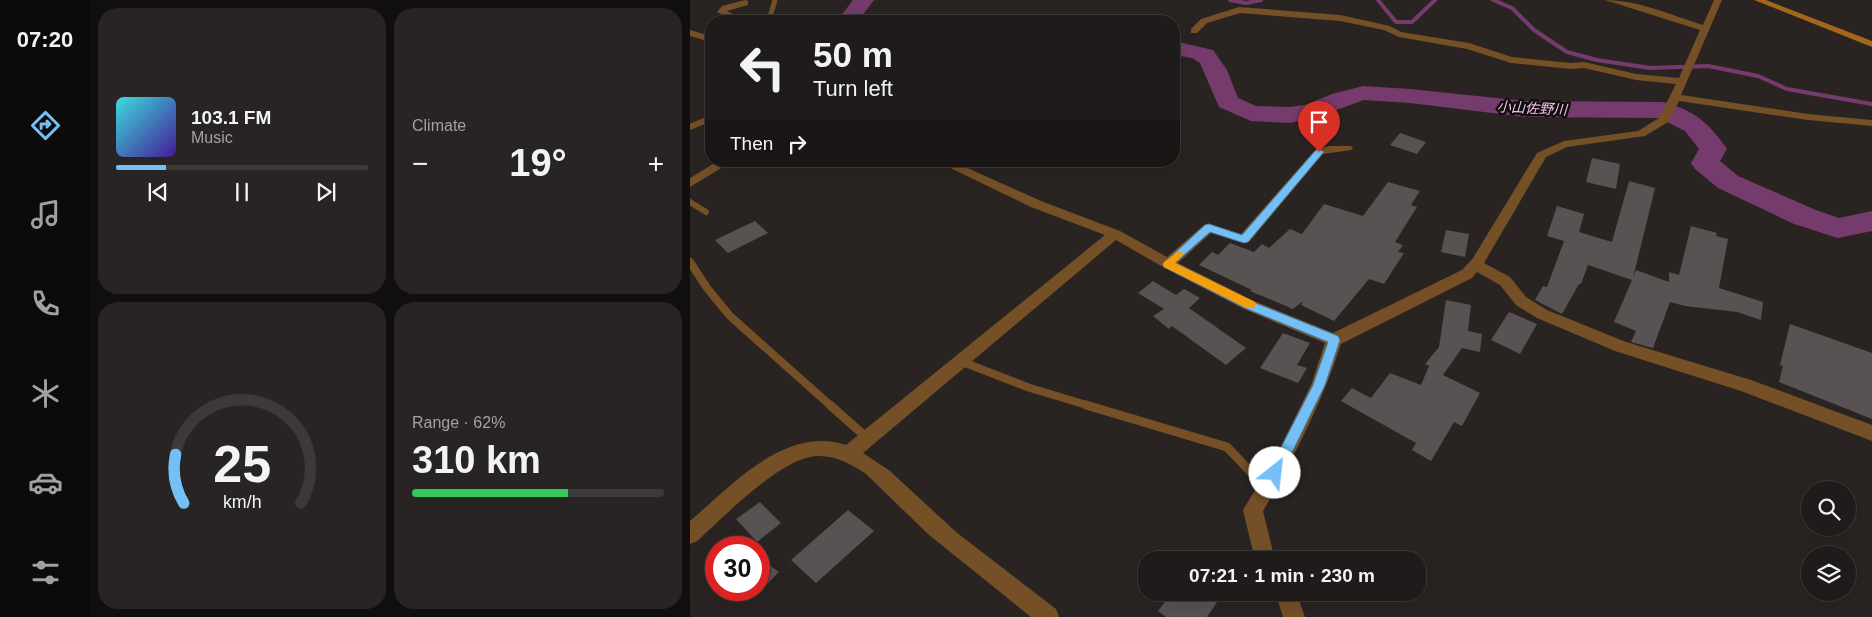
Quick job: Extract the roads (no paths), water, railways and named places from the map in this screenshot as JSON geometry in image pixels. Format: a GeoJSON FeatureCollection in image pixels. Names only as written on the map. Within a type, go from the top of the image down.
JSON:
{"type":"FeatureCollection","features":[{"type":"Feature","properties":{"kind":"street"},"geometry":{"type":"LineString","coordinates":[[1609,0],[1705,29]]}},
{"type":"Feature","properties":{"kind":"street"},"geometry":{"type":"LineString","coordinates":[[1263,551],[1254,510],[1284,458],[1319,385],[1334,340],[1467,274],[1475,264],[1541,155],[1564,144],[1641,134],[1664,120],[1718,0]]}},
{"type":"Feature","properties":{"kind":"street"},"geometry":{"type":"LineString","coordinates":[[1758,0],[1872,44]]}},
{"type":"Feature","properties":{"kind":"street"},"geometry":{"type":"LineString","coordinates":[[728,15],[721,12],[725,8],[745,3]]}},
{"type":"Feature","properties":{"kind":"street"},"geometry":{"type":"LineString","coordinates":[[1194,31],[1204,21],[1239,10],[1340,18],[1387,28],[1399,34],[1469,46],[1511,60],[1571,66],[1584,65],[1636,77],[1684,76]]}},
{"type":"Feature","properties":{"kind":"street"},"geometry":{"type":"LineString","coordinates":[[690,33],[705,36]]}},
{"type":"Feature","properties":{"kind":"street"},"geometry":{"type":"LineString","coordinates":[[1674,100],[1872,123]]}},
{"type":"Feature","properties":{"kind":"street"},"geometry":{"type":"LineString","coordinates":[[1168,264],[1209,228],[1244,239],[1319,152],[1329,149],[1347,148]]}},
{"type":"Feature","properties":{"kind":"street"},"geometry":{"type":"LineString","coordinates":[[690,183],[717,167]]}},
{"type":"Feature","properties":{"kind":"street"},"geometry":{"type":"LineString","coordinates":[[955,167],[1036,204],[1114,234],[1249,305],[1334,340]]}},
{"type":"Feature","properties":{"kind":"street"},"geometry":{"type":"LineString","coordinates":[[848,454],[866,437],[1114,234]]}},
{"type":"Feature","properties":{"kind":"street"},"geometry":{"type":"LineString","coordinates":[[1475,264],[1505,281],[1521,301],[1542,314],[1621,347],[1745,385],[1872,433]]}},
{"type":"Feature","properties":{"kind":"street"},"geometry":{"type":"LineString","coordinates":[[690,534],[782,460],[809,449],[832,449],[848,454],[879,472],[940,531],[1048,617]]}},
{"type":"Feature","properties":{"kind":"street"},"geometry":{"type":"LineString","coordinates":[[1288,601],[1294,617]]}},
{"type":"Feature","properties":{"kind":"lane"},"geometry":{"type":"LineString","coordinates":[[771,15],[775,0]]}},
{"type":"Feature","properties":{"kind":"lane"},"geometry":{"type":"LineString","coordinates":[[690,127],[705,121]]}},
{"type":"Feature","properties":{"kind":"lane"},"geometry":{"type":"LineString","coordinates":[[690,202],[706,212]]}},
{"type":"Feature","properties":{"kind":"lane"},"geometry":{"type":"LineString","coordinates":[[690,262],[707,288],[730,316],[866,437]]}},
{"type":"Feature","properties":{"kind":"lane"},"geometry":{"type":"LineString","coordinates":[[960,361],[1030,388],[1227,447],[1266,488]]}},
{"type":"Feature","properties":{"kind":"waterway","name":"小山佐野川"},"geometry":{"type":"LineString","coordinates":[[852,15],[864,0]]}},
{"type":"Feature","properties":{"kind":"waterway"},"geometry":{"type":"LineString","coordinates":[[1230,0],[1246,3],[1261,0]]}},
{"type":"Feature","properties":{"kind":"waterway"},"geometry":{"type":"LineString","coordinates":[[1378,0],[1396,22],[1412,22],[1435,0]]}},
{"type":"Feature","properties":{"kind":"waterway"},"geometry":{"type":"LineString","coordinates":[[1493,0],[1512,8],[1534,30],[1567,52],[1597,60],[1650,68],[1708,66],[1758,76],[1787,89],[1872,104]]}},
{"type":"Feature","properties":{"kind":"waterway","name":"小山佐野川"},"geometry":{"type":"LineString","coordinates":[[1180,49],[1205,55],[1209,58],[1228,102],[1251,113],[1290,115],[1311,111],[1341,99],[1363,93],[1410,96],[1525,109],[1663,110],[1694,125],[1713,149],[1705,163],[1728,182],[1805,217],[1838,228],[1872,221]]}}]}
